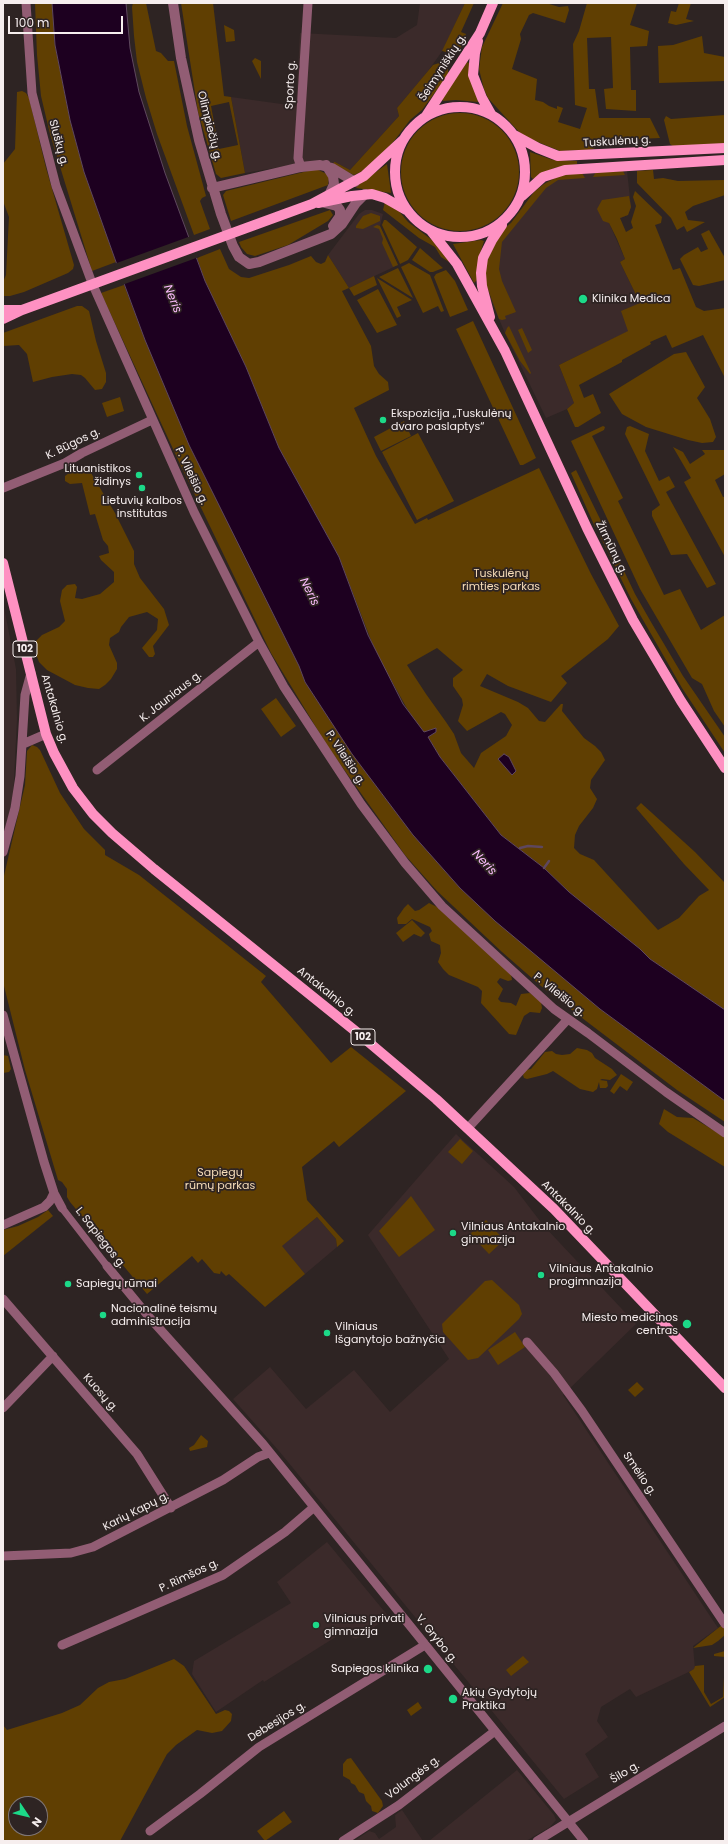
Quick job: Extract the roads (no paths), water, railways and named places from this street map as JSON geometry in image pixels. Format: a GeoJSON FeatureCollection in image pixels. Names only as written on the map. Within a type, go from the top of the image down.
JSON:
{"type":"FeatureCollection","features":[{"type":"Feature","properties":{"kind":"main road","name":"Šeimyniškių g."},"geometry":{"type":"LineString","coordinates":[[426,116],[480,32],[493,3]]}},
{"type":"Feature","properties":{"kind":"main road","name":"Šeimyniškių g."},"geometry":{"type":"LineString","coordinates":[[480,32],[475,53],[474,75],[482,98],[491,114]]}},
{"type":"Feature","properties":{"kind":"main road"},"geometry":{"type":"LineString","coordinates":[[3,319],[22,310],[312,204],[330,193],[355,182],[374,168],[403,140],[409,131],[426,116],[436,111],[458,106],[470,107],[491,114],[508,127],[520,147],[525,166],[524,185],[520,198]]}},
{"type":"Feature","properties":{"kind":"main road","name":"Tuskulėnų g."},"geometry":{"type":"LineString","coordinates":[[514,135],[549,153],[564,156],[725,148]]}},
{"type":"Feature","properties":{"kind":"main road"},"geometry":{"type":"LineString","coordinates":[[403,140],[397,158],[395,176],[397,188],[407,211]]}},
{"type":"Feature","properties":{"kind":"main road"},"geometry":{"type":"LineString","coordinates":[[312,204],[325,203],[365,194],[385,198],[407,211],[431,231],[454,237],[478,235],[499,224],[508,216],[520,198],[544,177],[565,170],[725,160]]}},
{"type":"Feature","properties":{"kind":"main road","name":"Žirmūnų g."},"geometry":{"type":"LineString","coordinates":[[493,329],[482,286],[481,273],[483,258],[492,240],[508,216]]}},
{"type":"Feature","properties":{"kind":"main road","name":"Žirmūnų g."},"geometry":{"type":"LineString","coordinates":[[431,231],[457,264],[519,379],[587,528],[633,620],[681,701],[725,768]]}},
{"type":"Feature","properties":{"kind":"main road"},"geometry":{"type":"LineString","coordinates":[[3,310],[22,310]]}},
{"type":"Feature","properties":{"kind":"main road","name":"Antakalnio g."},"geometry":{"type":"LineString","coordinates":[[3,563],[46,734],[73,788],[82,801],[104,826],[159,873],[364,1038],[468,1128],[554,1209],[725,1388]]}},
{"type":"Feature","properties":{"kind":"street","name":"Sluškų g."},"geometry":{"type":"LineString","coordinates":[[26,3],[32,93],[56,186],[92,283]]}},
{"type":"Feature","properties":{"kind":"street","name":"Olimpiečių g."},"geometry":{"type":"LineString","coordinates":[[173,3],[187,88],[212,188],[236,252],[245,262],[254,263],[316,240]]}},
{"type":"Feature","properties":{"kind":"street","name":"Sporto g."},"geometry":{"type":"LineString","coordinates":[[301,168],[298,158],[308,3]]}},
{"type":"Feature","properties":{"kind":"street"},"geometry":{"type":"LineString","coordinates":[[212,188],[301,168],[326,165],[355,182]]}},
{"type":"Feature","properties":{"kind":"street"},"geometry":{"type":"LineString","coordinates":[[326,165],[333,176],[334,184],[330,193]]}},
{"type":"Feature","properties":{"kind":"street"},"geometry":{"type":"LineString","coordinates":[[316,240],[337,230],[356,203],[365,194]]}},
{"type":"Feature","properties":{"kind":"street"},"geometry":{"type":"LineString","coordinates":[[316,240],[333,225],[340,216],[338,207],[325,203]]}},
{"type":"Feature","properties":{"kind":"street","name":"P. Vileišio g."},"geometry":{"type":"LineString","coordinates":[[92,283],[194,512],[259,642],[284,686],[348,786],[405,862],[442,906],[554,1009],[666,1092],[725,1133]]}},
{"type":"Feature","properties":{"kind":"street","name":"K. Būgos g."},"geometry":{"type":"LineString","coordinates":[[3,488],[65,463],[82,453],[152,420]]}},
{"type":"Feature","properties":{"kind":"street","name":"K. Jauniaus g."},"geometry":{"type":"LineString","coordinates":[[97,770],[259,642]]}},
{"type":"Feature","properties":{"kind":"street"},"geometry":{"type":"LineString","coordinates":[[3,852],[15,808],[20,776],[25,695],[31,673]]}},
{"type":"Feature","properties":{"kind":"street"},"geometry":{"type":"LineString","coordinates":[[22,744],[46,734]]}},
{"type":"Feature","properties":{"kind":"street","name":"L. Sapiegos g."},"geometry":{"type":"LineString","coordinates":[[3,1015],[35,1133],[54,1193],[62,1208],[149,1317],[263,1444],[268,1453]]}},
{"type":"Feature","properties":{"kind":"street"},"geometry":{"type":"LineString","coordinates":[[468,1128],[568,1019]]}},
{"type":"Feature","properties":{"kind":"street"},"geometry":{"type":"LineString","coordinates":[[3,1226],[44,1207],[50,1201],[54,1193]]}},
{"type":"Feature","properties":{"kind":"street","name":"Kuosų g."},"geometry":{"type":"LineString","coordinates":[[3,1299],[137,1454],[171,1508]]}},
{"type":"Feature","properties":{"kind":"street","name":"Smėlio g."},"geometry":{"type":"LineString","coordinates":[[527,1342],[554,1373],[582,1411],[725,1624]]}},
{"type":"Feature","properties":{"kind":"street"},"geometry":{"type":"LineString","coordinates":[[3,1408],[53,1356]]}},
{"type":"Feature","properties":{"kind":"street","name":"Karių Kapų g."},"geometry":{"type":"LineString","coordinates":[[3,1556],[63,1554],[84,1550],[119,1535],[171,1508],[223,1480],[258,1457],[268,1453]]}},
{"type":"Feature","properties":{"kind":"street","name":"V. Grybo g."},"geometry":{"type":"LineString","coordinates":[[268,1453],[584,1841]]}},
{"type":"Feature","properties":{"kind":"street","name":"P. Rimšos g."},"geometry":{"type":"LineString","coordinates":[[62,1646],[223,1575],[285,1532],[314,1508]]}},
{"type":"Feature","properties":{"kind":"street","name":"Debesijos g."},"geometry":{"type":"LineString","coordinates":[[150,1831],[200,1794],[258,1747],[425,1644]]}},
{"type":"Feature","properties":{"kind":"street","name":"Šilo g."},"geometry":{"type":"LineString","coordinates":[[537,1841],[725,1726]]}},
{"type":"Feature","properties":{"kind":"street","name":"Volungės g."},"geometry":{"type":"LineString","coordinates":[[343,1841],[399,1805],[495,1731]]}},
{"type":"Feature","properties":{"kind":"water","name":"Neris"},"geometry":{"type":"Polygon","coordinates":[[[52,3],[126,3],[130,48],[139,92],[165,173],[205,281],[246,367],[279,448],[339,557],[368,635],[403,704],[424,732],[436,728],[436,732],[428,737],[440,757],[501,835],[544,868],[569,892],[640,949],[650,959],[725,1010],[725,1101],[600,1009],[495,921],[460,888],[413,835],[352,754],[305,682],[299,666],[189,445],[145,340],[84,172],[70,120],[55,45],[52,3]]]}},
{"type":"Feature","properties":{"kind":"water"},"geometry":{"type":"Polygon","coordinates":[[[504,754],[509,757],[516,771],[512,775],[498,759],[504,754]]]}},
{"type":"Feature","properties":{"kind":"waterway"},"geometry":{"type":"LineString","coordinates":[[520,848],[528,846],[542,847]]}},
{"type":"Feature","properties":{"kind":"waterway"},"geometry":{"type":"LineString","coordinates":[[544,868],[549,861]]}},
{"type":"Feature","properties":{"kind":"place","name":"Klinika Medica"},"geometry":{"type":"Point","coordinates":[583,299]}},
{"type":"Feature","properties":{"kind":"place","name":"Ekspozicija „Tuskulėnų dvaro paslaptys“"},"geometry":{"type":"Point","coordinates":[383,420]}},
{"type":"Feature","properties":{"kind":"place","name":"Lituanistikos židinys"},"geometry":{"type":"Point","coordinates":[139,475]}},
{"type":"Feature","properties":{"kind":"place","name":"Lietuvių kalbos institutas"},"geometry":{"type":"Point","coordinates":[142,488]}},
{"type":"Feature","properties":{"kind":"place","name":"Vilniaus Antakalnio gimnazija"},"geometry":{"type":"Point","coordinates":[453,1233]}},
{"type":"Feature","properties":{"kind":"place","name":"Vilniaus Antakalnio progimnazija"},"geometry":{"type":"Point","coordinates":[541,1275]}},
{"type":"Feature","properties":{"kind":"place","name":"Sapiegų rūmai"},"geometry":{"type":"Point","coordinates":[68,1284]}},
{"type":"Feature","properties":{"kind":"place","name":"Nacionalinė teismų administracija"},"geometry":{"type":"Point","coordinates":[103,1315]}},
{"type":"Feature","properties":{"kind":"place","name":"Miesto medicinos centras"},"geometry":{"type":"Point","coordinates":[687,1324]}},
{"type":"Feature","properties":{"kind":"place","name":"Vilniaus Išganytojo bažnyčia"},"geometry":{"type":"Point","coordinates":[327,1333]}},
{"type":"Feature","properties":{"kind":"place","name":"Vilniaus privati gimnazija"},"geometry":{"type":"Point","coordinates":[316,1625]}},
{"type":"Feature","properties":{"kind":"place","name":"Sapiegos klinika"},"geometry":{"type":"Point","coordinates":[428,1669]}},
{"type":"Feature","properties":{"kind":"place","name":"Akių Gydytojų Praktika"},"geometry":{"type":"Point","coordinates":[453,1699]}},
{"type":"Feature","properties":{"kind":"park label","name":"Tuskulėnų rimties parkas"},"geometry":{"type":"Point","coordinates":[501,580]}},
{"type":"Feature","properties":{"kind":"park label","name":"Sapiegų rūmų parkas"},"geometry":{"type":"Point","coordinates":[220,1179]}}]}
